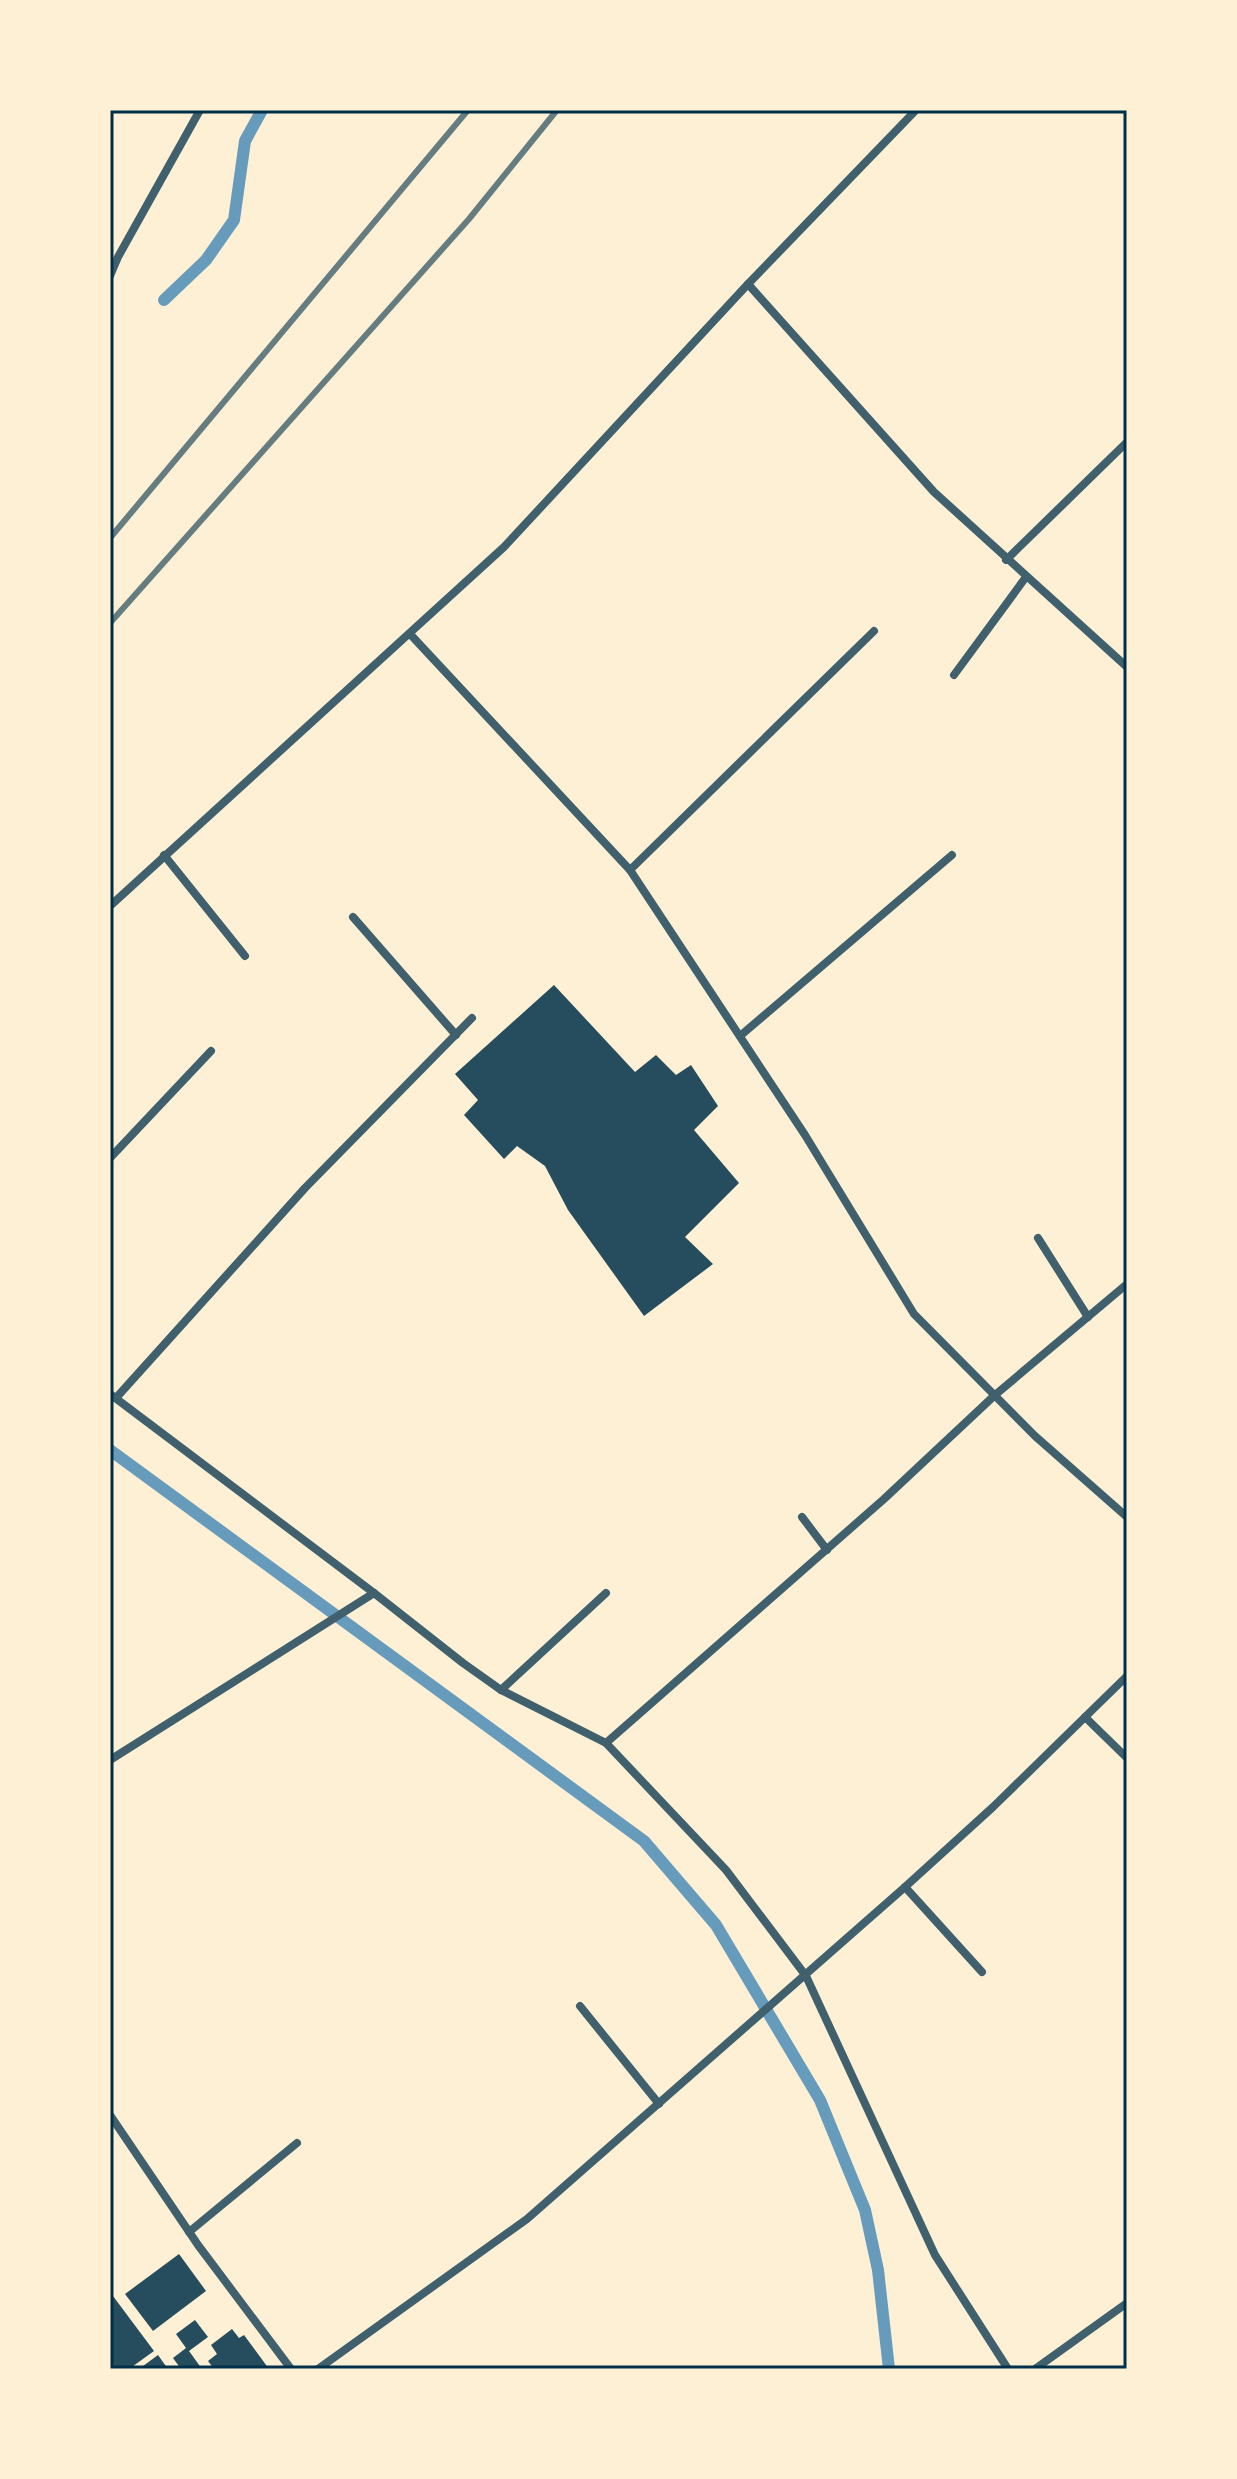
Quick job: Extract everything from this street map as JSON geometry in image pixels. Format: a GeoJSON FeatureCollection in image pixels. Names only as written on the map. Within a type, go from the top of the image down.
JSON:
{"type":"FeatureCollection","features":[{"type":"Feature","properties":{"kind":"street"},"geometry":{"type":"LineString","coordinates":[[110,276],[200,110]]}},
{"type":"Feature","properties":{"kind":"street"},"geometry":{"type":"LineString","coordinates":[[110,906],[504,547],[748,284],[914,111]]}},
{"type":"Feature","properties":{"kind":"street"},"geometry":{"type":"LineString","coordinates":[[110,248],[118,257]]}},
{"type":"Feature","properties":{"kind":"street"},"geometry":{"type":"LineString","coordinates":[[748,284],[934,492],[1127,667]]}},
{"type":"Feature","properties":{"kind":"street"},"geometry":{"type":"LineString","coordinates":[[1006,560],[1127,442]]}},
{"type":"Feature","properties":{"kind":"street"},"geometry":{"type":"LineString","coordinates":[[954,675],[1026,577]]}},
{"type":"Feature","properties":{"kind":"street"},"geometry":{"type":"LineString","coordinates":[[630,870],[874,631]]}},
{"type":"Feature","properties":{"kind":"street"},"geometry":{"type":"LineString","coordinates":[[410,634],[630,870],[805,1135],[914,1314],[1035,1436],[1127,1517]]}},
{"type":"Feature","properties":{"kind":"street"},"geometry":{"type":"LineString","coordinates":[[164,855],[245,956]]}},
{"type":"Feature","properties":{"kind":"street"},"geometry":{"type":"LineString","coordinates":[[740,1036],[952,855]]}},
{"type":"Feature","properties":{"kind":"street"},"geometry":{"type":"LineString","coordinates":[[353,917],[456,1035]]}},
{"type":"Feature","properties":{"kind":"street"},"geometry":{"type":"LineString","coordinates":[[472,1018],[305,1188],[113,1396],[501,1690],[606,1743],[726,1870],[806,1976],[935,2255],[1008,2369]]}},
{"type":"Feature","properties":{"kind":"street"},"geometry":{"type":"LineString","coordinates":[[110,1158],[211,1051]]}},
{"type":"Feature","properties":{"kind":"street"},"geometry":{"type":"LineString","coordinates":[[1038,1238],[1088,1317]]}},
{"type":"Feature","properties":{"kind":"street"},"geometry":{"type":"LineString","coordinates":[[606,1743],[827,1550],[995,1395],[1127,1284]]}},
{"type":"Feature","properties":{"kind":"street"},"geometry":{"type":"LineString","coordinates":[[802,1517],[827,1550]]}},
{"type":"Feature","properties":{"kind":"street"},"geometry":{"type":"LineString","coordinates":[[110,1760],[374,1593]]}},
{"type":"Feature","properties":{"kind":"street"},"geometry":{"type":"LineString","coordinates":[[501,1690],[606,1593]]}},
{"type":"Feature","properties":{"kind":"street"},"geometry":{"type":"LineString","coordinates":[[318,2369],[527,2219],[905,1887],[993,1807],[1127,1676]]}},
{"type":"Feature","properties":{"kind":"street"},"geometry":{"type":"LineString","coordinates":[[1085,1717],[1127,1758]]}},
{"type":"Feature","properties":{"kind":"street"},"geometry":{"type":"LineString","coordinates":[[905,1887],[982,1972]]}},
{"type":"Feature","properties":{"kind":"street"},"geometry":{"type":"LineString","coordinates":[[580,2006],[659,2104]]}},
{"type":"Feature","properties":{"kind":"street"},"geometry":{"type":"LineString","coordinates":[[110,2115],[189,2232],[291,2369]]}},
{"type":"Feature","properties":{"kind":"street"},"geometry":{"type":"LineString","coordinates":[[189,2232],[297,2143]]}},
{"type":"Feature","properties":{"kind":"street"},"geometry":{"type":"LineString","coordinates":[[1035,2369],[1127,2303]]}},
{"type":"Feature","properties":{"kind":"building"},"geometry":{"type":"Polygon","coordinates":[[[554,985],[635,1072],[656,1055],[676,1075],[691,1065],[718,1106],[694,1130],[739,1183],[685,1237],[713,1264],[644,1316],[568,1210],[545,1166],[517,1146],[504,1159],[464,1115],[478,1100],[455,1074],[554,985]]]}},
{"type":"Feature","properties":{"kind":"building"},"geometry":{"type":"Polygon","coordinates":[[[179,2254],[206,2291],[153,2331],[125,2294],[179,2254]]]}},
{"type":"Feature","properties":{"kind":"building"},"geometry":{"type":"Polygon","coordinates":[[[110,2292],[154,2351],[129,2369],[110,2369],[110,2292]]]}},
{"type":"Feature","properties":{"kind":"building"},"geometry":{"type":"Polygon","coordinates":[[[195,2320],[208,2337],[189,2351],[202,2369],[181,2369],[173,2358],[186,2348],[176,2334],[195,2320]]]}},
{"type":"Feature","properties":{"kind":"building"},"geometry":{"type":"Polygon","coordinates":[[[232,2329],[239,2338],[244,2335],[269,2369],[214,2369],[208,2361],[217,2354],[211,2345],[232,2329]]]}},
{"type":"Feature","properties":{"kind":"building"},"geometry":{"type":"Polygon","coordinates":[[[158,2355],[168,2369],[139,2369],[158,2355]]]}},
{"type":"Feature","properties":{"kind":"waterway"},"geometry":{"type":"LineString","coordinates":[[164,300],[206,260],[234,220],[245,141],[262,110]]}},
{"type":"Feature","properties":{"kind":"waterway"},"geometry":{"type":"LineString","coordinates":[[110,1450],[644,1841],[716,1925],[820,2100],[865,2210],[878,2270],[889,2369]]}},
{"type":"Feature","properties":{"kind":"railway"},"geometry":{"type":"LineString","coordinates":[[110,538],[468,110]]}},
{"type":"Feature","properties":{"kind":"railway"},"geometry":{"type":"LineString","coordinates":[[110,623],[469,219],[557,110]]}}]}
